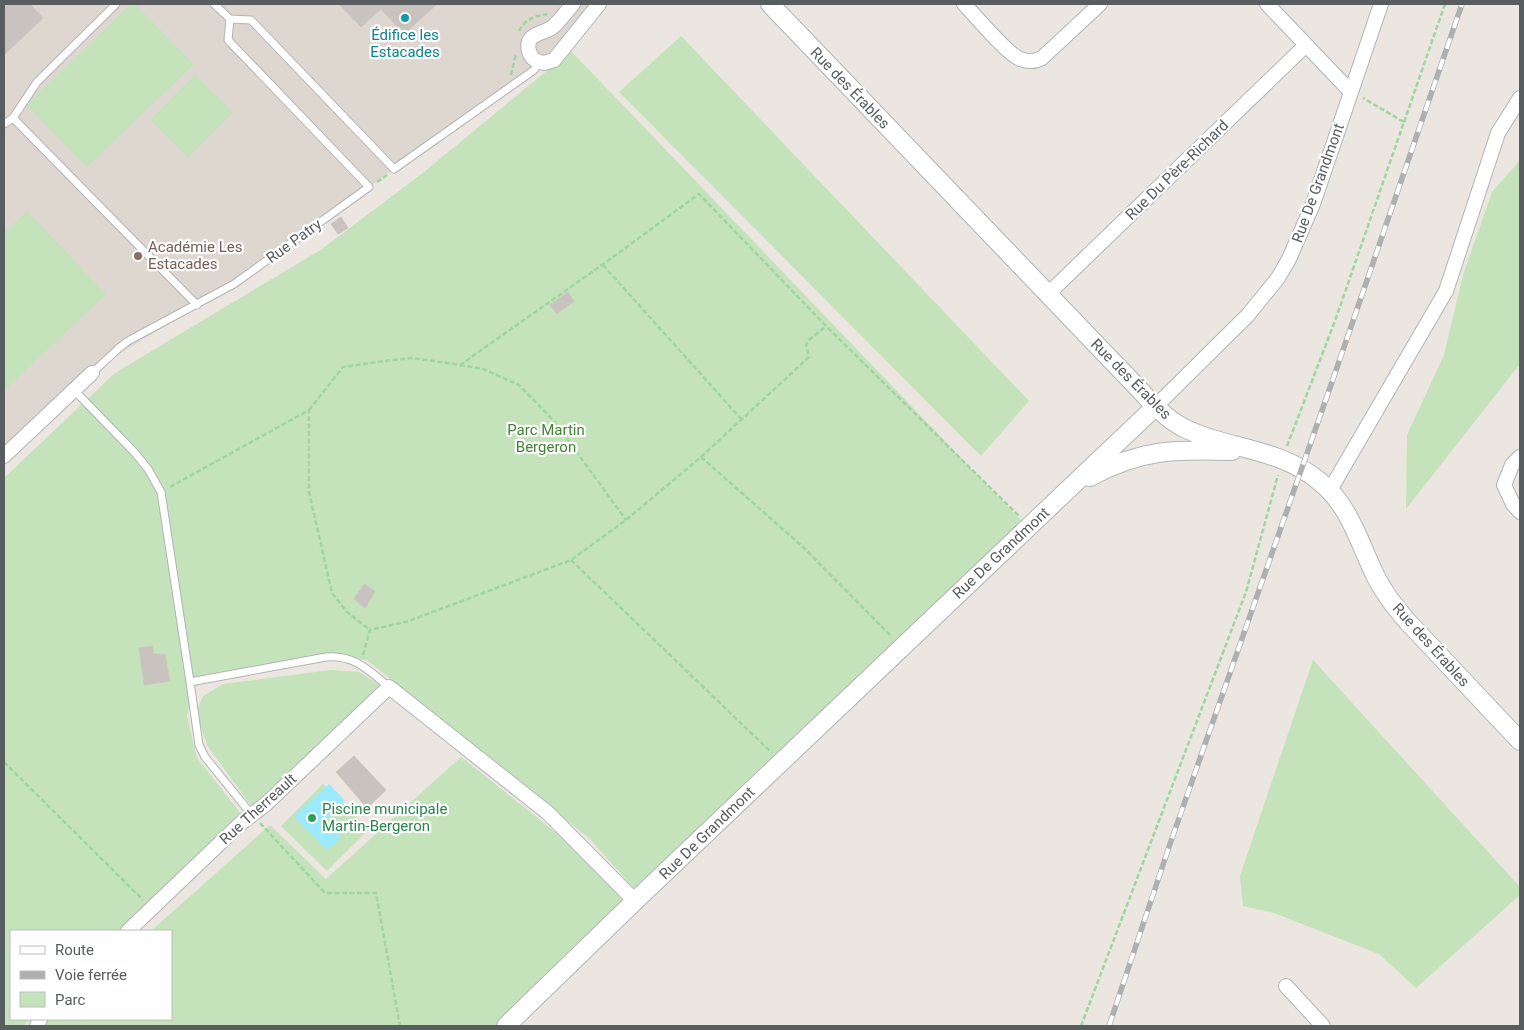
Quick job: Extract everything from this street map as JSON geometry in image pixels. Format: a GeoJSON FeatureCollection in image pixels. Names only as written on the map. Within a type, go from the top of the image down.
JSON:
{"type":"FeatureCollection","features":[{"type":"Feature","properties":{"kind":"street"},"geometry":{"type":"LineString","coordinates":[[573,4],[554,26],[536,34],[530,41],[529,51],[534,60],[544,63],[554,60],[599,4]]}},
{"type":"Feature","properties":{"kind":"street","name":"Rue des Érables"},"geometry":{"type":"LineString","coordinates":[[770,4],[1156,406],[1188,430],[1282,459],[1311,474],[1330,490],[1341,505],[1377,579],[1394,606],[1520,741]]}},
{"type":"Feature","properties":{"kind":"street"},"geometry":{"type":"LineString","coordinates":[[964,4],[1014,56],[1032,62],[1042,58],[1100,4]]}},
{"type":"Feature","properties":{"kind":"street"},"geometry":{"type":"LineString","coordinates":[[1267,4],[1350,91]]}},
{"type":"Feature","properties":{"kind":"street","name":"Rue De Grandmont"},"geometry":{"type":"LineString","coordinates":[[506,1026],[1236,329],[1278,278],[1297,244],[1381,4]]}},
{"type":"Feature","properties":{"kind":"street","name":"Rue Du Père-Richard"},"geometry":{"type":"LineString","coordinates":[[1048,294],[1306,45]]}},
{"type":"Feature","properties":{"kind":"street"},"geometry":{"type":"LineString","coordinates":[[1330,490],[1446,291],[1498,134],[1520,98]]}},
{"type":"Feature","properties":{"kind":"street","name":"Rue Patry"},"geometry":{"type":"LineString","coordinates":[[4,456],[92,373]]}},
{"type":"Feature","properties":{"kind":"street"},"geometry":{"type":"LineString","coordinates":[[1070,488],[1109,467],[1151,453],[1178,450],[1264,452]]}},
{"type":"Feature","properties":{"kind":"street"},"geometry":{"type":"LineString","coordinates":[[1520,457],[1512,465],[1504,485],[1513,504],[1520,512]]}},
{"type":"Feature","properties":{"kind":"street"},"geometry":{"type":"LineString","coordinates":[[389,687],[548,813],[635,901]]}},
{"type":"Feature","properties":{"kind":"street","name":"Rue Therreault"},"geometry":{"type":"LineString","coordinates":[[129,930],[240,824],[266,804],[389,687]]}},
{"type":"Feature","properties":{"kind":"street"},"geometry":{"type":"LineString","coordinates":[[1286,986],[1323,1026]]}},
{"type":"Feature","properties":{"kind":"lane"},"geometry":{"type":"LineString","coordinates":[[4,124],[13,118],[37,82],[116,4]]}},
{"type":"Feature","properties":{"kind":"lane"},"geometry":{"type":"LineString","coordinates":[[214,4],[230,19],[251,20],[394,169],[534,70],[539,62]]}},
{"type":"Feature","properties":{"kind":"lane"},"geometry":{"type":"LineString","coordinates":[[230,19],[228,40],[370,187]]}},
{"type":"Feature","properties":{"kind":"lane"},"geometry":{"type":"LineString","coordinates":[[13,118],[197,305]]}},
{"type":"Feature","properties":{"kind":"lane","name":"Rue Patry"},"geometry":{"type":"LineString","coordinates":[[92,373],[128,341],[234,284],[370,187]]}},
{"type":"Feature","properties":{"kind":"lane"},"geometry":{"type":"LineString","coordinates":[[74,390],[135,453],[148,469],[161,492],[199,745],[204,757],[252,815]]}},
{"type":"Feature","properties":{"kind":"lane"},"geometry":{"type":"LineString","coordinates":[[190,682],[326,657],[344,658],[361,665],[389,687]]}},
{"type":"Feature","properties":{"kind":"path"},"geometry":{"type":"LineString","coordinates":[[1081,1026],[1246,592],[1282,459],[1335,321],[1444,4]]}},
{"type":"Feature","properties":{"kind":"path"},"geometry":{"type":"LineString","coordinates":[[1350,91],[1404,122]]}},
{"type":"Feature","properties":{"kind":"path"},"geometry":{"type":"LineString","coordinates":[[370,187],[394,169]]}},
{"type":"Feature","properties":{"kind":"path"},"geometry":{"type":"LineString","coordinates":[[460,365],[699,194],[826,326],[1029,526]]}},
{"type":"Feature","properties":{"kind":"path"},"geometry":{"type":"LineString","coordinates":[[602,265],[742,420]]}},
{"type":"Feature","properties":{"kind":"path"},"geometry":{"type":"LineString","coordinates":[[370,630],[409,621],[571,560],[626,520],[742,420],[809,357],[806,345],[809,340],[826,326]]}},
{"type":"Feature","properties":{"kind":"path"},"geometry":{"type":"LineString","coordinates":[[161,492],[309,410],[343,367],[413,358],[483,369],[519,385],[554,421],[626,520]]}},
{"type":"Feature","properties":{"kind":"path"},"geometry":{"type":"LineString","coordinates":[[309,410],[309,492],[332,593],[347,612],[370,630]]}},
{"type":"Feature","properties":{"kind":"path"},"geometry":{"type":"LineString","coordinates":[[701,457],[803,547],[902,647]]}},
{"type":"Feature","properties":{"kind":"path"},"geometry":{"type":"LineString","coordinates":[[571,560],[781,762]]}},
{"type":"Feature","properties":{"kind":"path"},"geometry":{"type":"LineString","coordinates":[[361,665],[370,630]]}},
{"type":"Feature","properties":{"kind":"path"},"geometry":{"type":"LineString","coordinates":[[4,762],[152,908]]}},
{"type":"Feature","properties":{"kind":"path"},"geometry":{"type":"LineString","coordinates":[[252,815],[325,893],[376,893],[400,1026]]}},
{"type":"Feature","properties":{"kind":"shaded area","name":"Académie Les Estacades"},"geometry":{"type":"Polygon","coordinates":[[[4,4],[593,4],[547,59],[234,284],[106,362],[4,459],[4,4]]]}},
{"type":"Feature","properties":{"kind":"green space"},"geometry":{"type":"Polygon","coordinates":[[[131,4],[135,4],[194,64],[87,167],[26,105],[131,4]]]}},
{"type":"Feature","properties":{"kind":"green space"},"geometry":{"type":"Polygon","coordinates":[[[681,36],[1029,401],[981,456],[619,92],[681,36]]]}},
{"type":"Feature","properties":{"kind":"green space","name":"Parc Martin Bergeron"},"geometry":{"type":"Polygon","coordinates":[[[571,51],[1032,532],[644,900],[590,839],[367,660],[335,657],[193,683],[187,717],[197,758],[249,824],[129,930],[10,930],[10,1020],[30,1020],[23,1026],[7,1026],[4,1022],[4,478],[115,373],[322,249],[424,172],[571,51]]]}},
{"type":"Feature","properties":{"kind":"green space"},"geometry":{"type":"Polygon","coordinates":[[[195,75],[233,112],[188,157],[150,120],[195,75]]]}},
{"type":"Feature","properties":{"kind":"green space"},"geometry":{"type":"Polygon","coordinates":[[[1520,160],[1520,364],[1406,509],[1407,435],[1444,355],[1463,275],[1492,192],[1520,160]]]}},
{"type":"Feature","properties":{"kind":"green space"},"geometry":{"type":"Polygon","coordinates":[[[27,211],[106,294],[4,391],[4,233],[27,211]]]}},
{"type":"Feature","properties":{"kind":"green space"},"geometry":{"type":"Polygon","coordinates":[[[1313,660],[1520,887],[1520,895],[1416,988],[1379,954],[1274,913],[1243,906],[1240,876],[1313,660]]]}},
{"type":"Feature","properties":{"kind":"green space"},"geometry":{"type":"Polygon","coordinates":[[[331,670],[359,672],[389,691],[261,819],[208,747],[196,713],[203,696],[223,684],[331,670]]]}},
{"type":"Feature","properties":{"kind":"green space"},"geometry":{"type":"Polygon","coordinates":[[[461,757],[579,851],[631,909],[506,1026],[43,1026],[46,1020],[172,1020],[172,930],[152,930],[270,825],[326,879],[461,757]]]}},
{"type":"Feature","properties":{"kind":"green space"},"geometry":{"type":"Polygon","coordinates":[[[323,784],[369,829],[327,871],[281,826],[323,784]]]}},
{"type":"Feature","properties":{"kind":"water","name":"Piscine municipale Martin-Bergeron"},"geometry":{"type":"Polygon","coordinates":[[[329,784],[345,801],[325,820],[341,837],[327,850],[294,816],[329,784]]]}},
{"type":"Feature","properties":{"kind":"building"},"geometry":{"type":"Polygon","coordinates":[[[4,4],[30,4],[43,18],[4,55],[4,4]]]}},
{"type":"Feature","properties":{"kind":"building","name":"Édifice les Estacades"},"geometry":{"type":"Polygon","coordinates":[[[339,4],[437,4],[404,34],[381,9],[361,27],[339,4]]]}},
{"type":"Feature","properties":{"kind":"building"},"geometry":{"type":"Polygon","coordinates":[[[341,217],[348,228],[338,234],[331,224],[341,217]]]}},
{"type":"Feature","properties":{"kind":"building"},"geometry":{"type":"Polygon","coordinates":[[[568,292],[574,301],[557,314],[550,305],[568,292]]]}},
{"type":"Feature","properties":{"kind":"building"},"geometry":{"type":"Polygon","coordinates":[[[364,584],[375,591],[365,608],[354,599],[364,584]]]}},
{"type":"Feature","properties":{"kind":"building"},"geometry":{"type":"Polygon","coordinates":[[[152,646],[154,654],[165,654],[170,681],[144,685],[139,648],[152,646]]]}},
{"type":"Feature","properties":{"kind":"building"},"geometry":{"type":"Polygon","coordinates":[[[354,756],[386,790],[367,808],[336,772],[354,756]]]}},
{"type":"Feature","properties":{"kind":"railway"},"geometry":{"type":"LineString","coordinates":[[1109,1026],[1170,844],[1462,4]]}},
{"type":"Feature","properties":{"kind":"place","name":"Édifice les Estacades"},"geometry":{"type":"Point","coordinates":[405,18]}},
{"type":"Feature","properties":{"kind":"place","name":"Académie Les Estacades"},"geometry":{"type":"Point","coordinates":[138,256]}},
{"type":"Feature","properties":{"kind":"place","name":"Piscine municipale Martin-Bergeron"},"geometry":{"type":"Point","coordinates":[312,818]}}]}
